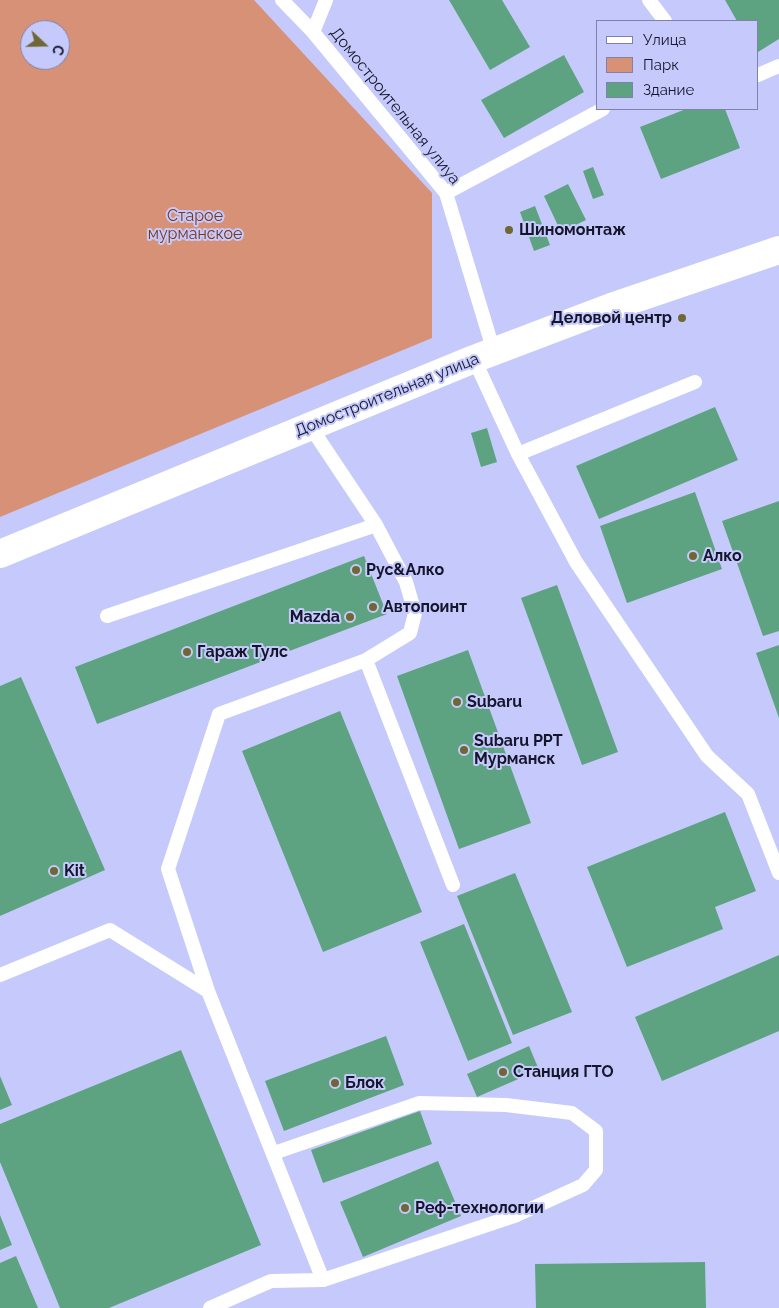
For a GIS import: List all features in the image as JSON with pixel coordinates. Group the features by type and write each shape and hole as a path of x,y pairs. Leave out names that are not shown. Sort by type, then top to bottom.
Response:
{"street":[{"name":"Домостроительная улица","path":"0,554 484,356 611,307 779,250"}],"lane":[{"path":"282,0 313,32"},
{"name":"Домостроительная улиуа","path":"326,0 313,32 446,193 484,356 518,454 576,562 707,756 748,794 779,873"},
{"path":"649,0 664,20"},
{"path":"759,75 779,66"},
{"path":"446,193 601,110"},
{"path":"518,454 695,382"},
{"path":"310,426 376,525 406,582 415,613 410,633 366,660 219,714 168,869 208,991 323,1280"},
{"path":"107,616 376,525"},
{"path":"366,660 453,885"},
{"path":"0,976 110,930 208,991"},
{"path":"210,1308 271,1282 323,1280 517,1215 583,1185 596,1170 596,1131 572,1113 506,1105 419,1103 274,1153"}],"green space":[{"name":"Старое мурманское","path":"0,0 254,0 432,193 432,338 0,517"}],"building":[{"path":"449,0 502,0 530,47 490,70"},
{"path":"725,0 779,0 779,39 759,51 759,20 736,20"},
{"path":"564,55 584,92 504,138 481,100"},
{"path":"683,110 725,110 740,148 661,179 640,127"},
{"path":"593,167 604,195 593,199 583,171"},
{"path":"568,184 586,220 561,232 544,196"},
{"path":"535,206 550,245 534,251 520,212"},
{"path":"715,407 738,460 599,519 576,466"},
{"path":"487,428 497,462 481,467 471,433"},
{"path":"695,492 722,569 627,603 600,526"},
{"path":"779,501 779,631 763,636 722,521"},
{"path":"364,556 387,614 97,724 75,667"},
{"path":"557,585 618,752 582,765 521,598"},
{"path":"779,645 779,718 756,653"},
{"name":"Subaru РРТ Мурманск","path":"468,650 531,823 459,849 397,676"},
{"path":"21,677 105,870 0,916 0,686"},
{"path":"340,711 422,912 323,952 242,751"},
{"path":"725,812 756,891 715,907 723,929 627,967 587,867"},
{"path":"515,873 572,1012 513,1035 457,896"},
{"path":"464,924 512,1043 468,1061 420,942"},
{"path":"779,955 779,1031 662,1081 635,1017"},
{"name":"Блок","path":"386,1036 404,1085 284,1131 265,1081"},
{"name":"Станция ГТО","path":"529,1046 539,1070 477,1097 467,1074"},
{"path":"181,1050 261,1245 109,1308 60,1308 0,1162 0,1124"},
{"path":"0,1076 12,1105 0,1110"},
{"path":"420,1111 432,1144 323,1183 311,1150"},
{"path":"438,1161 461,1216 363,1257 340,1202"},
{"path":"0,1215 12,1245 0,1250"},
{"path":"16,1256 38,1308 0,1308 0,1263"},
{"path":"705,1262 706,1308 536,1308 535,1264"}],"place":[{"name":"Шиномонтаж","path":"509,230"},
{"name":"Деловой центр","path":"682,318"},
{"name":"Алко","path":"693,556"},
{"name":"Рус&Алко","path":"356,570"},
{"name":"Автопоинт","path":"373,607"},
{"name":"Mazda","path":"350,617"},
{"name":"Гараж Тулс","path":"187,652"},
{"name":"Subaru","path":"457,702"},
{"name":"Subaru РРТ Мурманск","path":"464,750"},
{"name":"Kit","path":"54,871"},
{"name":"Станция ГТО","path":"503,1072"},
{"name":"Блок","path":"335,1083"},
{"name":"Реф-технологии","path":"405,1208"}]}
